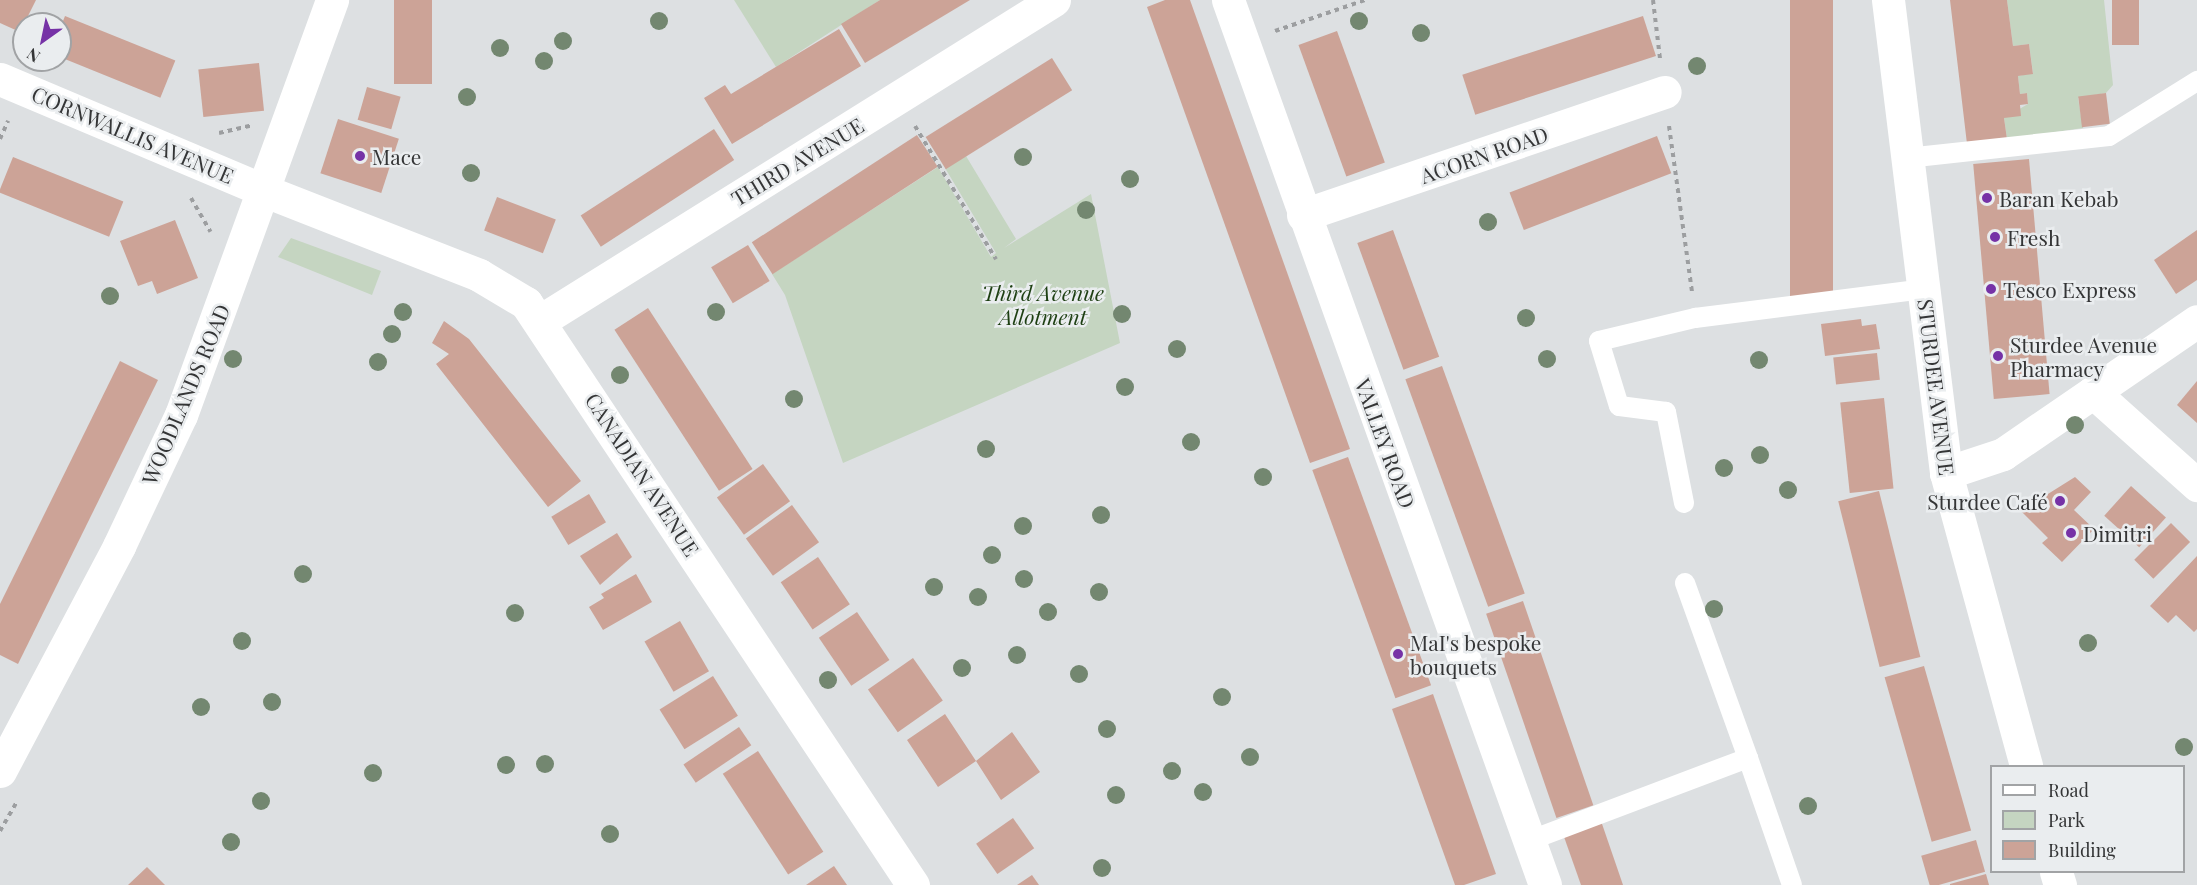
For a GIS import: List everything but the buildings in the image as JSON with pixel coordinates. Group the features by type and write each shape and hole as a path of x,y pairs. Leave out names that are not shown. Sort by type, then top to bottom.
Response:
{"street":[{"name":"WOODLANDS ROAD","path":"0,771 113,556 181,415 265,191 332,0"},
{"name":"THIRD AVENUE","path":"540,321 1054,0"},
{"name":"VALLEY ROAD","path":"1228,0 1303,215 1531,840 1545,885"},
{"name":"STURDEE AVENUE","path":"1888,0 1946,473 2026,765"},
{"name":"CORNWALLIS AVENUE","path":"0,79 265,191"},
{"name":"ACORN ROAD","path":"1303,215 1665,92"},
{"name":"CANADIAN AVENUE","path":"265,191 479,275 519,297 540,321 913,885"},
{"path":"1946,473 2003,454 2197,321"},
{"path":"2092,392 2197,485"}],"lane":[{"path":"1907,158 2109,136 2197,81"},
{"path":"1684,503 1666,412 1618,406 1599,341 1695,318 1925,289"},
{"path":"1685,583 1792,885"},
{"path":"1531,840 1748,758"}],"path":[{"path":"1243,42 1365,0"},
{"path":"1653,0 1695,318"},
{"path":"898,99 996,259"},
{"path":"0,117 18,125"},
{"path":"0,139 8,120"},
{"path":"186,195 207,220 213,243"}],"green space":[{"path":"734,0 880,0 776,67"},
{"path":"2007,0 2104,0 2113,85 2106,93 2078,98 2083,128 2007,139 2004,118 2028,104 2027,93 2020,94 2018,76 2033,73 2029,44 2013,46"},
{"name":"Third Avenue Allotment","path":"966,156 1016,239 1004,248 1091,194 1120,343 843,463 785,295 772,274 938,167 991,257 996,253 945,168"},
{"path":"291,238 381,271 372,295 278,257"}],"place":[{"name":"Mace","path":"360,156"},
{"name":"Baran Kebab","path":"1987,198"},
{"name":"Fresh","path":"1995,237"},
{"name":"Tesco Express","path":"1991,289"},
{"name":"Sturdee Avenue Pharmacy","path":"1998,356"},
{"name":"Sturdee Café","path":"2060,501"},
{"name":"Dimitri","path":"2071,533"},
{"name":"MaI's bespoke bouquets","path":"1398,654"}]}
